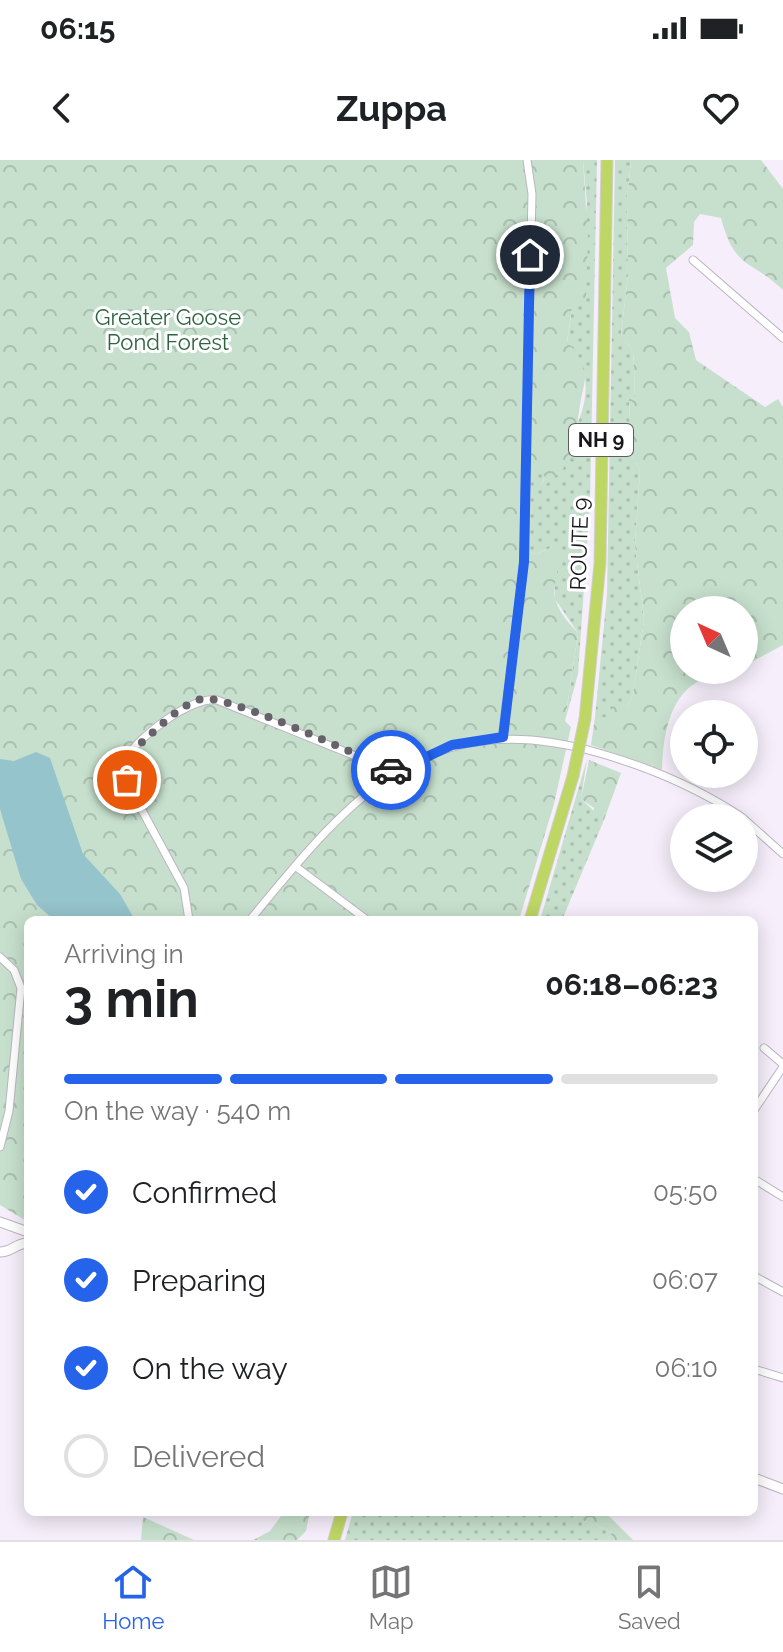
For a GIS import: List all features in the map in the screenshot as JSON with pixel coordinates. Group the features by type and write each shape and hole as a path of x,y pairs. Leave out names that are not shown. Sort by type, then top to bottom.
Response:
{"highway":[{"name":"ROUTE 9","path":"531,916 573,776 585,719 600,563 607,160"},
{"path":"334,1540 341,1516"}],"main road":[{"path":"1,1221 24,1231"},
{"path":"16,1229 17,1243"},
{"path":"0,1252 8,1251 17,1243 24,1243"},
{"path":"758,1480 783,1489"}],"street":[{"path":"503,737 524,562 532,194 527,160"},
{"path":"693,260 783,338"},
{"path":"188,916 184,888 131,790 126,772 127,758 164,723 192,703 203,699 217,700 395,772"},
{"path":"253,916 323,834 395,772 452,745 503,737 551,741 615,758 689,788 718,804"},
{"path":"758,832 783,854"},
{"path":"295,866 355,916"},
{"path":"0,957 14,970 21,988 9,1111 0,1147"},
{"path":"758,1104 783,1065 764,1048"},
{"path":"758,1181 783,1197"},
{"path":"758,1278 783,1292"},
{"path":"758,1370 783,1378"}],"green space":[{"name":"Greater Goose Pond Forest","path":"0,160 583,160 588,237 586,297 572,308 567,342 581,361 585,376 573,446 566,464 560,473 541,487 545,477 538,471 523,473 520,550 537,554 553,547 557,553 554,594 562,614 578,633 565,721 571,727 554,804 520,916 24,916 24,1220 0,1205"},
{"path":"583,160 597,160 590,502 578,674 565,721 578,633 555,599 553,547 537,554 528,552 530,471 538,470 545,477 541,485 573,434 585,396 585,378 579,360 567,343 587,204"},
{"path":"615,160 631,160 627,200 628,275 621,335 633,353 635,401 629,399 631,454 640,470 635,545 644,619 633,695 626,708 606,717 595,717 607,594"},
{"path":"631,160 761,160 783,189 783,290 744,262 732,247 721,218 700,214 694,222 693,245 666,268 675,318 689,332 696,360 765,407 778,399 783,407 783,645 758,658 758,596 670,596 670,684 694,684 679,700 670,700 662,770 591,745 595,717 606,717 615,705 626,708 633,695 644,619 635,545 640,470 631,454 629,398 635,401 633,353 621,336 628,275 627,200"},
{"path":"587,759 581,799 604,820 564,916 541,916"},
{"path":"589,760 621,773 604,820 593,816 594,808 581,799"},
{"path":"281,1516 309,1516 306,1531 297,1540 253,1540 270,1531"},
{"path":"352,1516 572,1516 612,1532 608,1540 345,1540"},
{"path":"572,1516 609,1516 633,1540 608,1540 612,1532"},
{"path":"143,1517 194,1540 141,1540"}],"water":[{"path":"36,752 50,758 83,854 120,894 133,916 49,916 37,905 21,879 0,809 0,759 14,761"}],"way so far":[{"path":"127,780 127,758 134,750 192,703 208,698 261,716 391,770"}],"route":[{"path":"391,770 395,772 452,745 503,737 524,562 530,255"}]}
